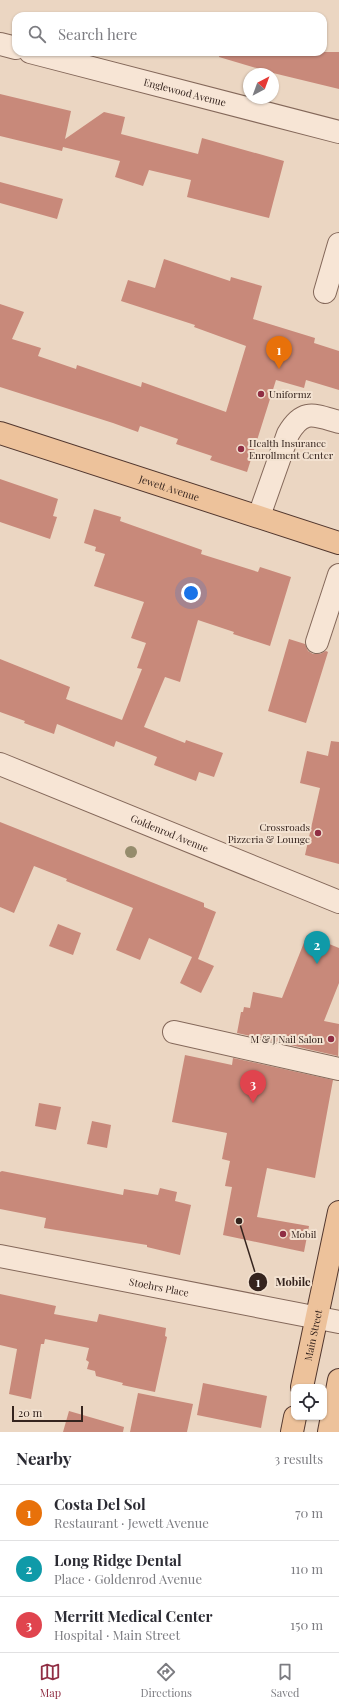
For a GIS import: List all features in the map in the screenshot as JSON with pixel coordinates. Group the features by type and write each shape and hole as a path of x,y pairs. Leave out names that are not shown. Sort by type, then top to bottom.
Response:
{"main road":[{"name":"Jewett Avenue","path":"0,433 339,542"},
{"name":"Main Street","path":"303,1384 339,1212"},
{"path":"329,1432 339,1380"},
{"path":"292,1432 294,1420"}],"street":[{"path":"0,44 12,47"},
{"name":"Englewood Avenue","path":"45,56 339,132"},
{"path":"325,292 339,244"},
{"path":"259,516 288,434 294,423 304,416 318,416 339,422"},
{"path":"317,642 339,575"},
{"name":"Goldenrod Avenue","path":"0,764 339,902"},
{"path":"174,1032 339,1069"},
{"name":"Stoehrs Place","path":"0,1256 339,1322"}],"building":[{"path":"327,52 339,52 339,89 279,74 279,68 256,68 219,56 327,56"},
{"path":"0,94 71,111 65,139 104,112 125,117 121,134 198,154 202,138 284,161 269,218 187,197 191,180 149,170 143,186 115,177 120,161 63,147 62,151 0,136"},
{"path":"0,182 63,199 57,219 0,203"},
{"path":"164,259 230,281 231,277 262,286 253,319 315,338 314,343 339,351 339,390 306,380 304,388 276,380 247,472 210,460 212,456 176,444 178,439 140,426 138,432 0,387 0,304 24,312 12,339 41,348 38,356 76,369 77,365 141,387 142,382 226,412 246,346 194,327 195,325 121,301 128,280 155,288"},
{"path":"0,479 58,499 53,516 57,517 50,539 0,522"},
{"path":"94,509 121,517 120,521 202,550 201,554 258,572 260,567 291,577 270,646 233,634 234,632 198,620 180,682 165,677 144,727 185,743 186,740 223,753 214,777 199,772 196,781 154,765 157,757 116,741 114,747 57,724 54,734 0,712 0,659 70,687 66,699 122,720 142,669 137,668 146,643 131,638 144,602 94,586 105,554 95,551 96,547 84,543"},
{"path":"289,639 305,644 308,651 313,654 320,654 326,651 328,652 306,723 268,711"},
{"path":"331,741 339,742 339,864 305,855 320,788 300,783 307,751 328,756"},
{"path":"0,822 204,903 204,907 216,912 198,959 214,966 201,993 180,983 192,957 149,938 140,960 116,950 133,908 66,881 67,879 34,866 14,913 0,907"},
{"path":"58,924 81,933 73,955 49,946"},
{"path":"307,935 339,948 339,983 324,1021 339,1024 338,1056 237,1033 241,1012 243,1012 244,1007 250,1008 253,992 282,998"},
{"path":"185,1055 232,1065 233,1058 333,1080 315,1178 267,1168 257,1217 309,1226 304,1252 223,1235 232,1187 225,1186 230,1161 222,1159 227,1133 172,1122"},
{"path":"39,1103 61,1107 56,1130 35,1126"},
{"path":"92,1121 111,1125 107,1148 87,1144"},
{"path":"2,1171 123,1195 124,1189 158,1195 160,1188 177,1192 175,1201 191,1205 180,1255 147,1247 147,1245 44,1228 46,1218 0,1209 0,1172"},
{"path":"0,1294 56,1306 54,1314 97,1322 99,1314 166,1328 165,1336 167,1337 155,1392 122,1385 123,1383 96,1376 95,1371 87,1369 89,1362 86,1360 89,1348 45,1339 44,1344 41,1344 31,1399 9,1394 17,1349 0,1345"},
{"path":"203,1383 267,1396 261,1428 197,1415"},
{"path":"138,1393 193,1404 187,1432 130,1432"},
{"path":"69,1411 124,1427 123,1432 63,1432"}],"place":[{"name":"Costa Del Sol","path":"279,369"},
{"name":"Uniformz","path":"261,394"},
{"name":"Health Insurance Enrollment Center","path":"241,449"},
{"name":"Crossroads Pizzeria & Lounge","path":"318,833"},
{"name":"Long Ridge Dental","path":"317,964"},
{"name":"M & J Nail Salon","path":"331,1039"},
{"name":"Merritt Medical Center","path":"253,1103"},
{"name":"Mobile","path":"239,1221"},
{"name":"Mobil","path":"283,1234"}]}
